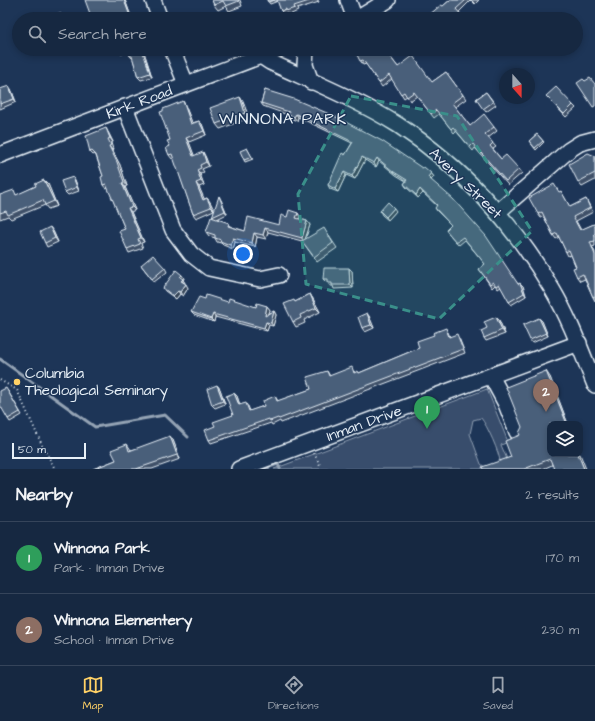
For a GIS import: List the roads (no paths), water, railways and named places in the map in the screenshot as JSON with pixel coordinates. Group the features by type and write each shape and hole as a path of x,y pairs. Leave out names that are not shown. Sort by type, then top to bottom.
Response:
{"street":[{"path":"153,0 157,12"},
{"path":"348,0 353,12"},
{"path":"368,12 388,0"},
{"path":"175,56 186,84"},
{"name":"Kirk Road","path":"0,155 261,56"},
{"name":"Avery Street","path":"261,56 396,125 436,152 498,212 527,250 553,289 579,343 595,385"},
{"path":"306,56 305,65 311,82"},
{"path":"125,107 173,230 191,254 209,268 260,279 279,275"},
{"path":"498,212 569,150 580,143 595,139"},
{"name":"Inman Drive","path":"239,469 579,343"},
{"path":"490,376 506,404 517,432"}],"waterway":[{"path":"0,359 95,427 165,415 188,437"},
{"path":"264,469 278,464 280,469"}],"place":[{"name":"Columbia Theological Seminary","path":"17,382"},
{"name":"Winnona Elementery","path":"546,412"},
{"name":"Winnona Park","path":"427,429"}],"district":[{"name":"WINNONA PARK","path":"283,118"}]}
